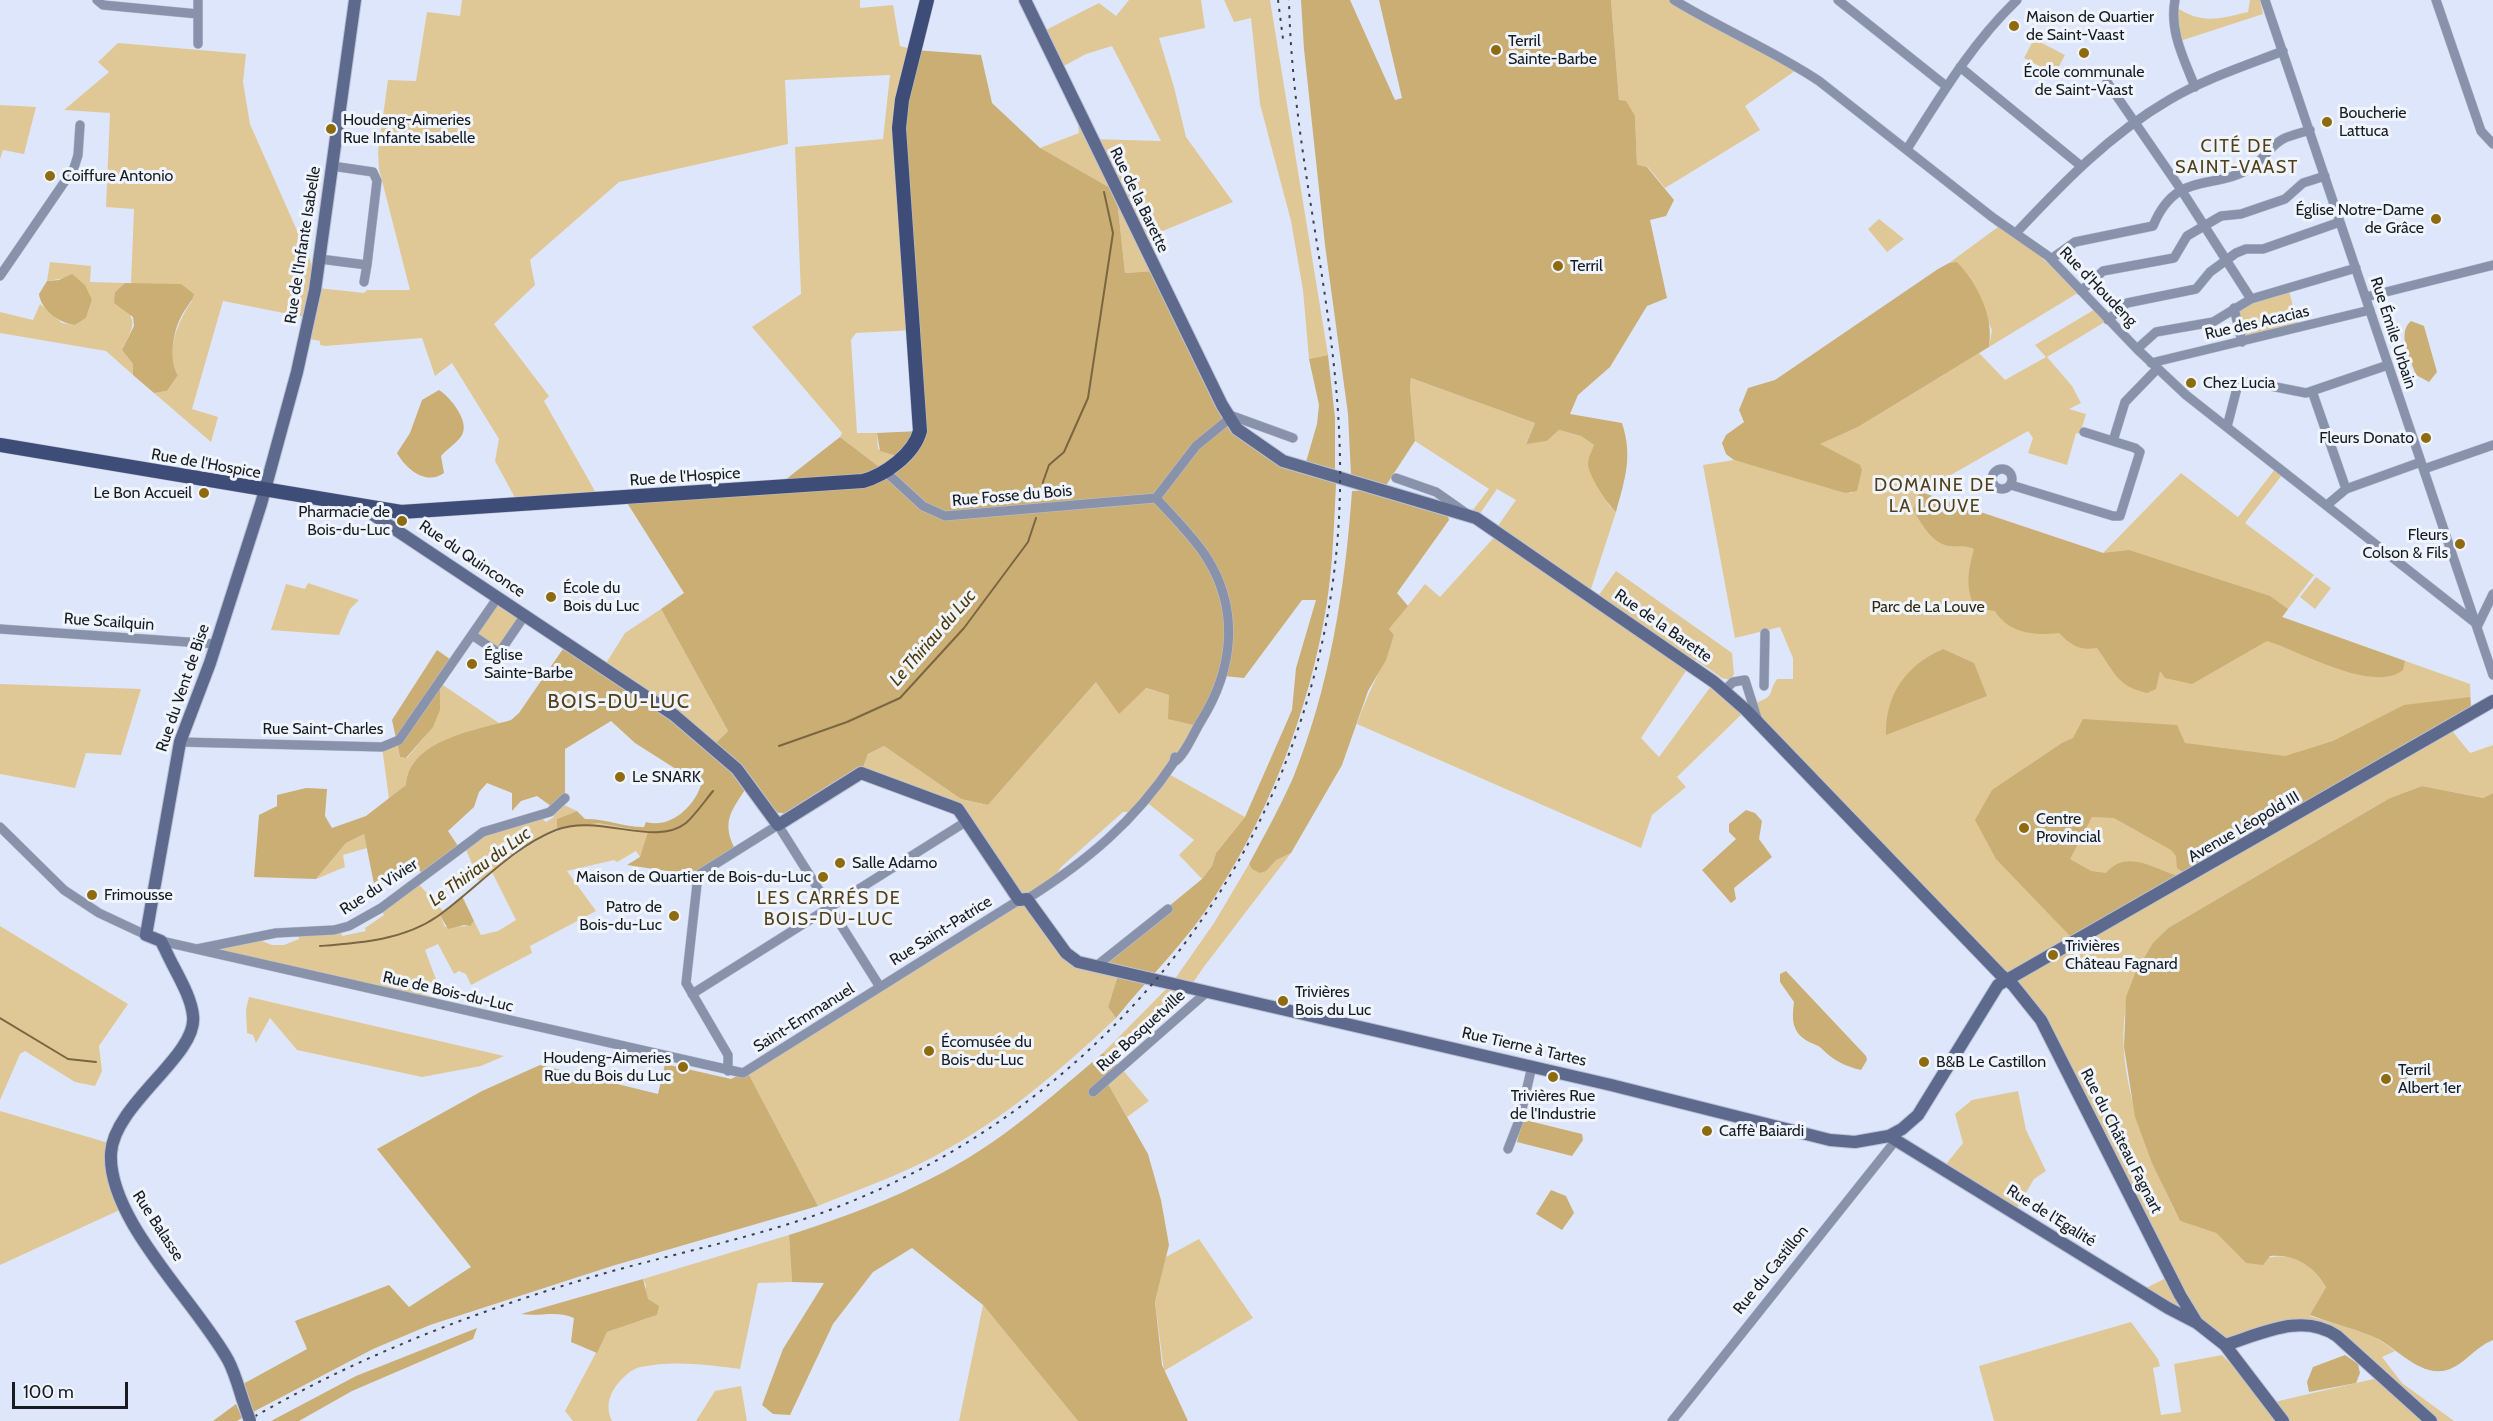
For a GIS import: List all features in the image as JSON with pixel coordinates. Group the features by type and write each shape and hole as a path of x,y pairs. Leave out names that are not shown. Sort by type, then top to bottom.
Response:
{"main road":[{"name":"Rue de l'Hospice","path":"0,445 363,508 401,512 863,481 886,472 916,442 920,431 899,128 902,100 927,0"}],"street":[{"path":"97,0 103,5 198,14"},
{"path":"198,0 198,45"},
{"name":"Rue de l'Infante Isabelle","path":"264,491 297,372 320,259 355,0"},
{"name":"Rue de la Barette","path":"1025,0 1228,416 1237,429 1265,451 1296,467 1469,515 1725,690 2008,979"},
{"name":"Rue d'Houdeng","path":"1674,0 1712,24 1799,68 2052,259 2154,366 2227,427 2478,625"},
{"path":"1838,0 1946,86"},
{"path":"1907,149 1946,86 2017,0"},
{"path":"2175,0 2173,19 2175,37 2195,87"},
{"name":"Rue Émile Urbain","path":"2265,0 2493,675"},
{"path":"2436,0 2481,130 2493,144"},
{"path":"2016,233 2081,166 2134,122 2195,87 2283,51"},
{"path":"1960,68 2081,166"},
{"path":"2107,82 2182,191 2251,298"},
{"path":"0,276 74,168 78,155 80,124"},
{"path":"2052,259 2075,242 2153,226 2167,201 2182,191 2199,182 2237,175 2253,167 2282,140 2310,130"},
{"path":"332,166 373,172 377,176 364,282"},
{"path":"2081,291 2103,271 2174,258 2187,236 2221,216 2241,214 2285,199 2303,183 2325,176"},
{"path":"2108,320 2127,303 2196,289 2210,272 2246,249 2263,249 2340,222"},
{"path":"320,259 367,265"},
{"path":"2366,297 2493,266"},
{"path":"2137,349 2156,332 2213,321 2251,298 2356,268"},
{"path":"2234,308 2241,342"},
{"name":"Rue des Acacias","path":"2154,366 2370,310"},
{"path":"2227,427 2237,388 2241,383 2251,382 2306,393 2388,365"},
{"path":"2113,441 2125,402 2154,366"},
{"path":"2313,391 2346,489"},
{"path":"1156,498 1196,446 1228,416 1293,438"},
{"path":"2011,485 2113,516 2120,516 2141,454 2135,448 2084,432"},
{"path":"2327,505 2346,489 2493,445"},
{"name":"Rue Fosse du Bois","path":"886,472 923,506 945,516 1156,498"},
{"path":"1396,478 1436,492 1469,515"},
{"name":"Rue du Vent de Bise","path":"146,935 180,742 216,645 264,491"},
{"name":"Rue Saint-Patrice","path":"880,987 1070,872 1115,834 1154,791 1174,762 1181,746 1187,741 1214,699 1224,676 1229,647 1228,610 1221,585 1206,556 1156,498"},
{"name":"Rue du Quinconce","path":"363,508 525,615 697,734 750,784 778,825"},
{"path":"2478,625 2493,594"},
{"name":"Rue Saint-Charles","path":"180,742 390,745 399,740 498,597"},
{"path":"472,635 499,653 525,615"},
{"name":"Rue Scailquin","path":"0,629 216,645"},
{"path":"1764,686 1765,633"},
{"path":"1725,690 1733,682 1745,680 1759,723"},
{"name":"Avenue Léopold III","path":"2008,979 2493,701"},
{"path":"692,994 967,821 957,809 861,773 698,875 686,983 692,994 728,1055 728,1071"},
{"name":"Rue du Vivier","path":"189,949 276,933 334,930 349,926 381,908 483,832 550,812 565,798"},
{"name":"Rue Tierne à Tartes","path":"967,821 1023,899 1066,952 1073,959 1095,967 1152,978 1532,1066 1830,1140 1855,1142 1892,1138"},
{"path":"778,825 880,987"},
{"path":"0,827 64,890 99,913 161,941"},
{"path":"1095,967 1167,909"},
{"name":"Rue de Bois-du-Luc","path":"161,941 743,1074"},
{"name":"Rue Balasse","path":"161,941 189,1002 193,1024 184,1043 118,1128 112,1144 111,1167 118,1194 128,1215 219,1346 232,1369 250,1421"},
{"name":"Rue du Castillon","path":"1672,1421 1892,1138 1927,1105 1994,991 2008,979"},
{"name":"Rue du Château Fagnart","path":"2008,979 2041,1020 2180,1295 2197,1323"},
{"name":"Saint-Emmanuel","path":"743,1074 880,987"},
{"name":"Rue Bosquetville","path":"1093,1092 1208,991"},
{"path":"1508,1149 1520,1119 1532,1066"},
{"name":"Rue de l'Egalité","path":"1892,1138 2168,1308 2197,1323"},
{"path":"2197,1323 2225,1345 2283,1419"},
{"path":"2225,1345 2292,1325 2320,1327 2337,1336 2431,1421"}],"green space":[{"path":"462,0 860,0 860,8 893,5 900,46 915,50 915,330 856,333 851,340 857,433 877,433 878,449 902,457 886,472 840,437 842,433 752,327 801,294 795,147 883,139 890,75 785,80 788,144 619,182 530,260 535,285 494,324 549,396 544,401 600,500 519,505 495,461 499,439 452,363 435,376 422,338 325,346 320,345 320,341 305,338 309,318 223,301 192,409 218,417 211,442 154,393 167,391 178,375 172,357 174,337 192,301 131,283 134,209 106,207 110,113 64,110 109,72 98,62 118,43 246,54 243,82 250,124 310,260 312,268 309,287 364,293 367,290 410,290 379,169 378,152 388,80 416,81 427,12 460,16"},
{"path":"1129,0 1201,0 1205,28 1159,38 1186,137 1233,202 1153,235 1155,271 1125,273 1118,208 1040,148 1079,133 1076,108 1091,139 1161,141 1112,46 1086,54 1058,69 1040,33 1099,3 1116,16"},
{"path":"1224,0 1270,0 1328,355 1309,359 1303,290 1291,221 1260,104 1251,18 1234,22"},
{"path":"1611,0 1674,0 1799,68 1745,106 1760,130 1665,188 1648,167 1637,166 1635,116 1619,100"},
{"path":"2250,0 2260,0 2263,14 2177,42 2174,6 2193,16 2210,19 2248,12"},
{"path":"2034,39 2065,55 2055,74 2024,58"},
{"path":"0,105 36,107 24,154 3,150 0,159"},
{"path":"1879,219 1904,239 1887,252 1868,229"},
{"path":"2002,224 2081,291 1989,347 1992,330 1961,267 1949,263"},
{"path":"50,262 91,266 90,282 125,283 115,292 132,320 131,331 122,350 133,364 133,375 106,351 0,333 0,312 33,320 40,304 62,323 75,325 86,318 92,300 66,278 47,281"},
{"path":"2288,287 2299,329 2242,342 2234,308"},
{"name":"Parc de La Louve","path":"2097,308 2108,320 2047,357 2072,386 2081,403 2069,409 2086,414 2080,434 2076,433 2067,465 2028,453 2033,438 2028,431 1921,492 2103,553 2181,473 2238,517 2275,469 2282,475 2245,523 2314,575 2282,617 2470,684 2471,707 2449,727 2470,753 2493,745 2493,793 2483,798 2422,786 2390,798 2168,928 2143,960 2128,995 2124,1033 2126,1072 2135,1111 2148,1149 2180,1221 2216,1233 2246,1263 2271,1257 2301,1261 2318,1275 2326,1287 2310,1316 2374,1336 2395,1351 2382,1357 2402,1383 2454,1421 1994,1421 1979,1366 2131,1322 2158,1359 2160,1366 2153,1368 2161,1415 2181,1412 2174,1364 2222,1355 2270,1403 2382,1377 2337,1336 2311,1325 2225,1345 2179,1303 2175,1306 2140,1291 2170,1276 2041,1020 1759,723 1753,704 1768,697 1777,679 1793,679 1793,658 1780,627 1735,638 1703,465 1734,460 1852,493 1819,444 1858,427 1979,353 2005,380 2046,357 2035,345"},
{"path":"1411,378 1535,423 1526,443 1547,441 1559,430 1581,436 1594,445 1588,464 1610,507 1616,512 1589,595 1596,599 1616,571 1732,653 1734,674 1730,680 1722,678 1696,660 1690,665 1641,738 1659,757 1714,682 1746,710 1677,777 1686,787 1652,815 1641,848 1357,724 1394,635 1389,629 1425,584 1440,597 1498,533 1495,530 1516,500 1497,489 1479,515 1469,515 1489,489 1415,441"},
{"path":"2316,577 2331,588 2315,609 2300,597"},
{"path":"308,583 359,600 350,609 339,635 271,630 286,584 305,589"},
{"path":"498,597 525,615 499,653 472,635"},
{"path":"661,609 728,731 713,747 603,668 625,633"},
{"path":"1096,682 1145,688 1169,695 1198,726 1167,773 1245,817 1216,853 1212,866 1202,879 1179,855 1194,840 1145,801 1136,812 1123,812 1061,867 1049,885 1027,898 1066,953 1119,972 1108,1007 1116,1018 1030,1093 984,1127 907,1170 818,1206 747,1071 1018,900 958,809 861,773 868,754 884,746 961,799 988,805"},
{"path":"440,683 499,723 456,736 428,750 417,759 409,771 406,785 389,799 382,747 396,741 400,757 407,758 433,724 440,696"},
{"path":"0,684 141,689 121,755 86,753 75,788 0,774"},
{"path":"562,804 577,811 557,819 557,828 520,848 479,881 465,847 479,837 541,817 546,822 554,817 552,813"},
{"path":"598,823 649,832 640,857 636,851 617,862 614,860 567,871 596,911 530,946 532,953 471,985 466,974 459,971 454,974 438,944 425,950 437,982 424,983 426,995 437,998 435,1005 221,956 217,948 254,938 272,945 284,945 299,939 298,932 340,929 342,936 366,931 365,928 384,915 381,908 416,881 443,911 440,915 445,927 469,926 474,921 481,935 498,931 516,920 492,872 541,838 582,824"},
{"path":"364,834 367,848 343,855 345,867 316,879 346,843"},
{"path":"1291,853 1182,999 1114,1061 1103,1053 1172,983 1214,923 1249,864 1252,869"},
{"path":"0,926 128,1004 99,1046 102,1071 95,1086 75,1082 25,1051 20,1054 0,1100"},
{"path":"249,997 504,1056 481,1066 422,1077 297,1050 270,1018 256,1043 253,1035 247,1033 246,1009"},
{"path":"1122,1069 1149,1101 1127,1117 1107,1082"},
{"path":"2018,1091 2026,1130 2046,1171 2034,1179 2014,1213 1943,1168 1963,1143 1955,1114 1972,1100"},
{"path":"0,1111 112,1144 124,1208 0,1265"},
{"path":"789,1235 792,1282 758,1283 740,1369 678,1364 638,1368 624,1377 611,1394 609,1408 612,1421 573,1421 565,1411 607,1332 657,1315 645,1294 646,1285 643,1279"},
{"path":"1199,1239 1253,1318 1164,1371 1155,1302 1166,1257"},
{"path":"983,1305 1078,1421 959,1421"},
{"path":"741,1386 747,1421 696,1421 715,1391"}],"shaded area":[{"path":"1301,0 1350,0 1395,100 1402,98 1379,0 1611,0 1619,100 1626,101 1635,116 1637,165 1647,167 1674,200 1666,216 1650,220 1667,298 1647,306 1610,367 1578,395 1570,414 1622,423 1627,457 1625,478 1616,512 1599,490 1589,469 1589,459 1594,445 1581,436 1559,430 1547,441 1526,444 1535,423 1411,378 1415,441 1383,490 1446,508 1449,520 1397,593 1408,606 1389,629 1394,635 1386,660 1368,691 1342,765 1291,853 1276,860 1266,871 1260,873 1252,869 1249,864 1293,778 1317,708 1326,673 1340,601 1352,491 1381,490 1351,475 1348,414 1325,245"},
{"path":"915,50 981,55 992,103 1040,148 1110,188 1118,208 1125,273 1155,271 1229,419 1304,469 1317,424 1319,405 1309,359 1328,355 1335,418 1335,470 1306,470 1336,484 1334,528 1327,602 1309,684 1297,725 1266,804 1226,878 1204,913 1183,940 1116,1018 1108,1007 1119,972 1095,967 1202,879 1212,866 1216,853 1245,817 1292,710 1296,668 1316,600 1302,600 1244,678 1224,676 1198,726 1168,719 1169,695 1146,688 1119,714 1096,682 988,805 961,799 884,746 868,754 861,773 795,815 774,812 749,784 730,816 729,832 736,851 698,875 695,872 687,874 627,865 640,857 648,832 598,823 557,829 557,819 577,811 585,819 644,827 646,822 664,822 680,814 693,801 701,785 635,743 611,721 565,749 565,798 555,809 537,796 521,801 512,811 512,793 487,783 479,792 474,807 448,831 458,846 422,874 413,860 375,889 364,834 346,843 316,879 254,877 259,815 277,806 277,795 306,788 327,789 325,816 332,828 366,816 406,785 410,770 418,757 431,747 463,733 511,720 519,713 567,643 713,746 728,731 661,609 684,593 624,498 776,487 840,437 886,472 901,457 880,451 877,433 920,431 899,128"},
{"path":"1957,262 1972,280 1983,301 1989,324 1989,347 1858,427 1820,444 1860,465 1862,470 1857,491 1845,493 1734,460 1726,454 1722,443 1726,435 1744,422 1739,410 1748,388 1775,380 1938,269 1949,263"},
{"path":"72,274 85,285 92,300 86,318 75,325 63,322 52,315 43,305 39,294 47,281 59,280"},
{"path":"125,283 181,284 194,294 176,329 172,354 178,375 167,391 154,393 133,375 133,364 122,350 134,326 133,317 114,303 115,292"},
{"path":"2411,321 2424,326 2437,372 2429,382 2416,375 2406,347 2405,332"},
{"path":"439,390 458,410 464,429 460,438 441,456 444,473 430,478 411,470 397,453 410,433 422,400"},
{"path":"1920,492 2103,553 2129,550 2270,596 2288,609 2282,617 2405,661 2403,670 2390,676 2374,677 2355,674 2267,641 2192,684 2165,678 2160,671 2156,689 2147,693 2137,690 2117,677 2097,648 2085,649 2076,646 2059,633 2040,634 2023,631 2007,624 1995,611 1975,608 1970,593 1969,579 1974,549 1950,546 1938,542 1933,537 1913,510"},
{"path":"1943,649 1974,663 1987,696 1886,735 1889,707 1900,683 1918,664"},
{"path":"437,650 454,662 440,683 440,710 433,727 406,758 400,757 392,720"},
{"path":"2470,697 2471,707 2184,873 2177,868 2176,856 2171,850 2114,818 2092,817 2070,859 2091,871 2106,873 2122,862 2131,861 2140,862 2177,876 2071,937 1996,859 1975,820 1992,790 2073,738 2083,719 2177,725 2185,743 2285,756 2333,741 2404,705"},
{"path":"2422,786 2483,798 2493,793 2493,1340 2453,1368 2437,1371 2417,1365 2372,1336 2310,1315 2326,1287 2303,1263 2288,1257 2270,1256 2263,1265 2246,1263 2216,1233 2180,1221 2152,1163 2135,1117 2124,1047 2126,997 2136,971 2153,943 2168,928 2390,798"},
{"path":"1746,810 1755,813 1762,821 1759,839 1772,857 1734,888 1736,899 1731,903 1702,870 1736,839 1729,832 1729,824"},
{"path":"462,896 474,921 470,926 464,925 448,929 440,915"},
{"path":"1786,971 1866,1056 1867,1060 1861,1070 1839,1062 1799,1034 1793,1019 1794,1002 1780,982 1780,974"},
{"path":"1103,1053 1122,1069 1107,1082 1148,1154 1161,1200 1169,1245 1155,1302 1162,1365 1188,1421 1078,1421 983,1305 912,1248 873,1272 833,1324 790,1415 773,1414 762,1405 783,1349 824,1283 792,1282 789,1235 873,1205 954,1166 1017,1124"},
{"path":"665,1064 731,1079 747,1071 818,1206 612,1266 430,1325 373,1349 253,1412 243,1384 307,1349 295,1321 389,1285 409,1307 471,1267 377,1149 482,1091 540,1065 658,1094"},
{"path":"1525,1120 1582,1134 1583,1140 1572,1156 1517,1142 1522,1122"},
{"path":"1551,1190 1566,1196 1574,1213 1562,1230 1536,1214"},
{"path":"643,1279 648,1299 659,1306 657,1315 607,1332 597,1353 571,1342 574,1318 561,1314 521,1314"},
{"path":"477,1328 473,1339 352,1391 299,1421 271,1421 356,1376"},
{"path":"2345,1355 2358,1364 2360,1373 2356,1383 2309,1392 2307,1382 2313,1367"},
{"path":"236,1404 242,1418 237,1421 213,1421"}],"waterway":[{"name":"Le Thiriau du Luc","path":"1042,497 1043,482 1049,465 1064,452 1088,398 1113,233 1104,192"},
{"name":"Le Thiriau du Luc","path":"779,746 847,722 900,698 964,628 1028,542 1036,518"},
{"name":"Le Thiriau du Luc","path":"320,946 381,939 425,924 524,847 556,830 590,825 642,832 673,830 686,823 713,791"},
{"name":"Le Thiriau du Luc","path":"0,1018 68,1059 96,1062"}],"railway":[{"path":"1278,0 1283,39"},
{"path":"247,1421 333,1375 423,1335 562,1286 746,1236 827,1211 939,1159 1040,1092 1128,1011 1203,918 1263,815 1306,703 1333,585 1340,461 1337,403 1332,345 1298,116 1289,0"}],"place":[{"name":"Maison de Quartier de Saint-Vaast","path":"2014,26"},
{"name":"Terril Sainte-Barbe","path":"1496,50"},
{"name":"École communale de Saint-Vaast","path":"2084,53"},
{"name":"Boucherie Lattuca","path":"2327,122"},
{"name":"Houdeng-Aimeries Rue Infante Isabelle","path":"331,129"},
{"name":"Coiffure Antonio","path":"50,176"},
{"name":"Église Notre-Dame de Grâce","path":"2436,219"},
{"name":"Terril","path":"1558,266"},
{"name":"Chez Lucia","path":"2191,383"},
{"name":"Fleurs Donato","path":"2426,438"},
{"name":"Le Bon Accueil","path":"204,493"},
{"name":"Pharmacie de Bois-du-Luc","path":"402,521"},
{"name":"Fleurs Colson & Fils","path":"2460,544"},
{"name":"École du Bois du Luc","path":"551,597"},
{"name":"Église Sainte-Barbe","path":"472,664"},
{"name":"Le SNARK","path":"620,777"},
{"name":"Centre Provincial","path":"2024,828"},
{"name":"Salle Adamo","path":"840,863"},
{"name":"Maison de Quartier de Bois-du-Luc","path":"823,877"},
{"name":"Frimousse","path":"92,895"},
{"name":"Patro de Bois-du-Luc","path":"674,916"},
{"name":"Trivières Château Fagnard","path":"2053,955"},
{"name":"Trivières Bois du Luc","path":"1283,1001"},
{"name":"Écomusée du Bois-du-Luc","path":"929,1051"},
{"name":"B&B Le Castillon","path":"1924,1062"},
{"name":"Houdeng-Aimeries Rue du Bois du Luc","path":"683,1067"},
{"name":"Trivières Rue de l'Industrie","path":"1553,1077"},
{"name":"Terril Albert 1er","path":"2386,1079"},
{"name":"Caffè Baiardi","path":"1707,1131"}],"district":[{"name":"CITÉ DE SAINT-VAAST","path":"2237,157"},
{"name":"DOMAINE DE LA LOUVE","path":"1935,496"},
{"name":"BOIS-DU-LUC","path":"619,702"},
{"name":"LES CARRÉS DE BOIS-DU-LUC","path":"829,909"}]}
